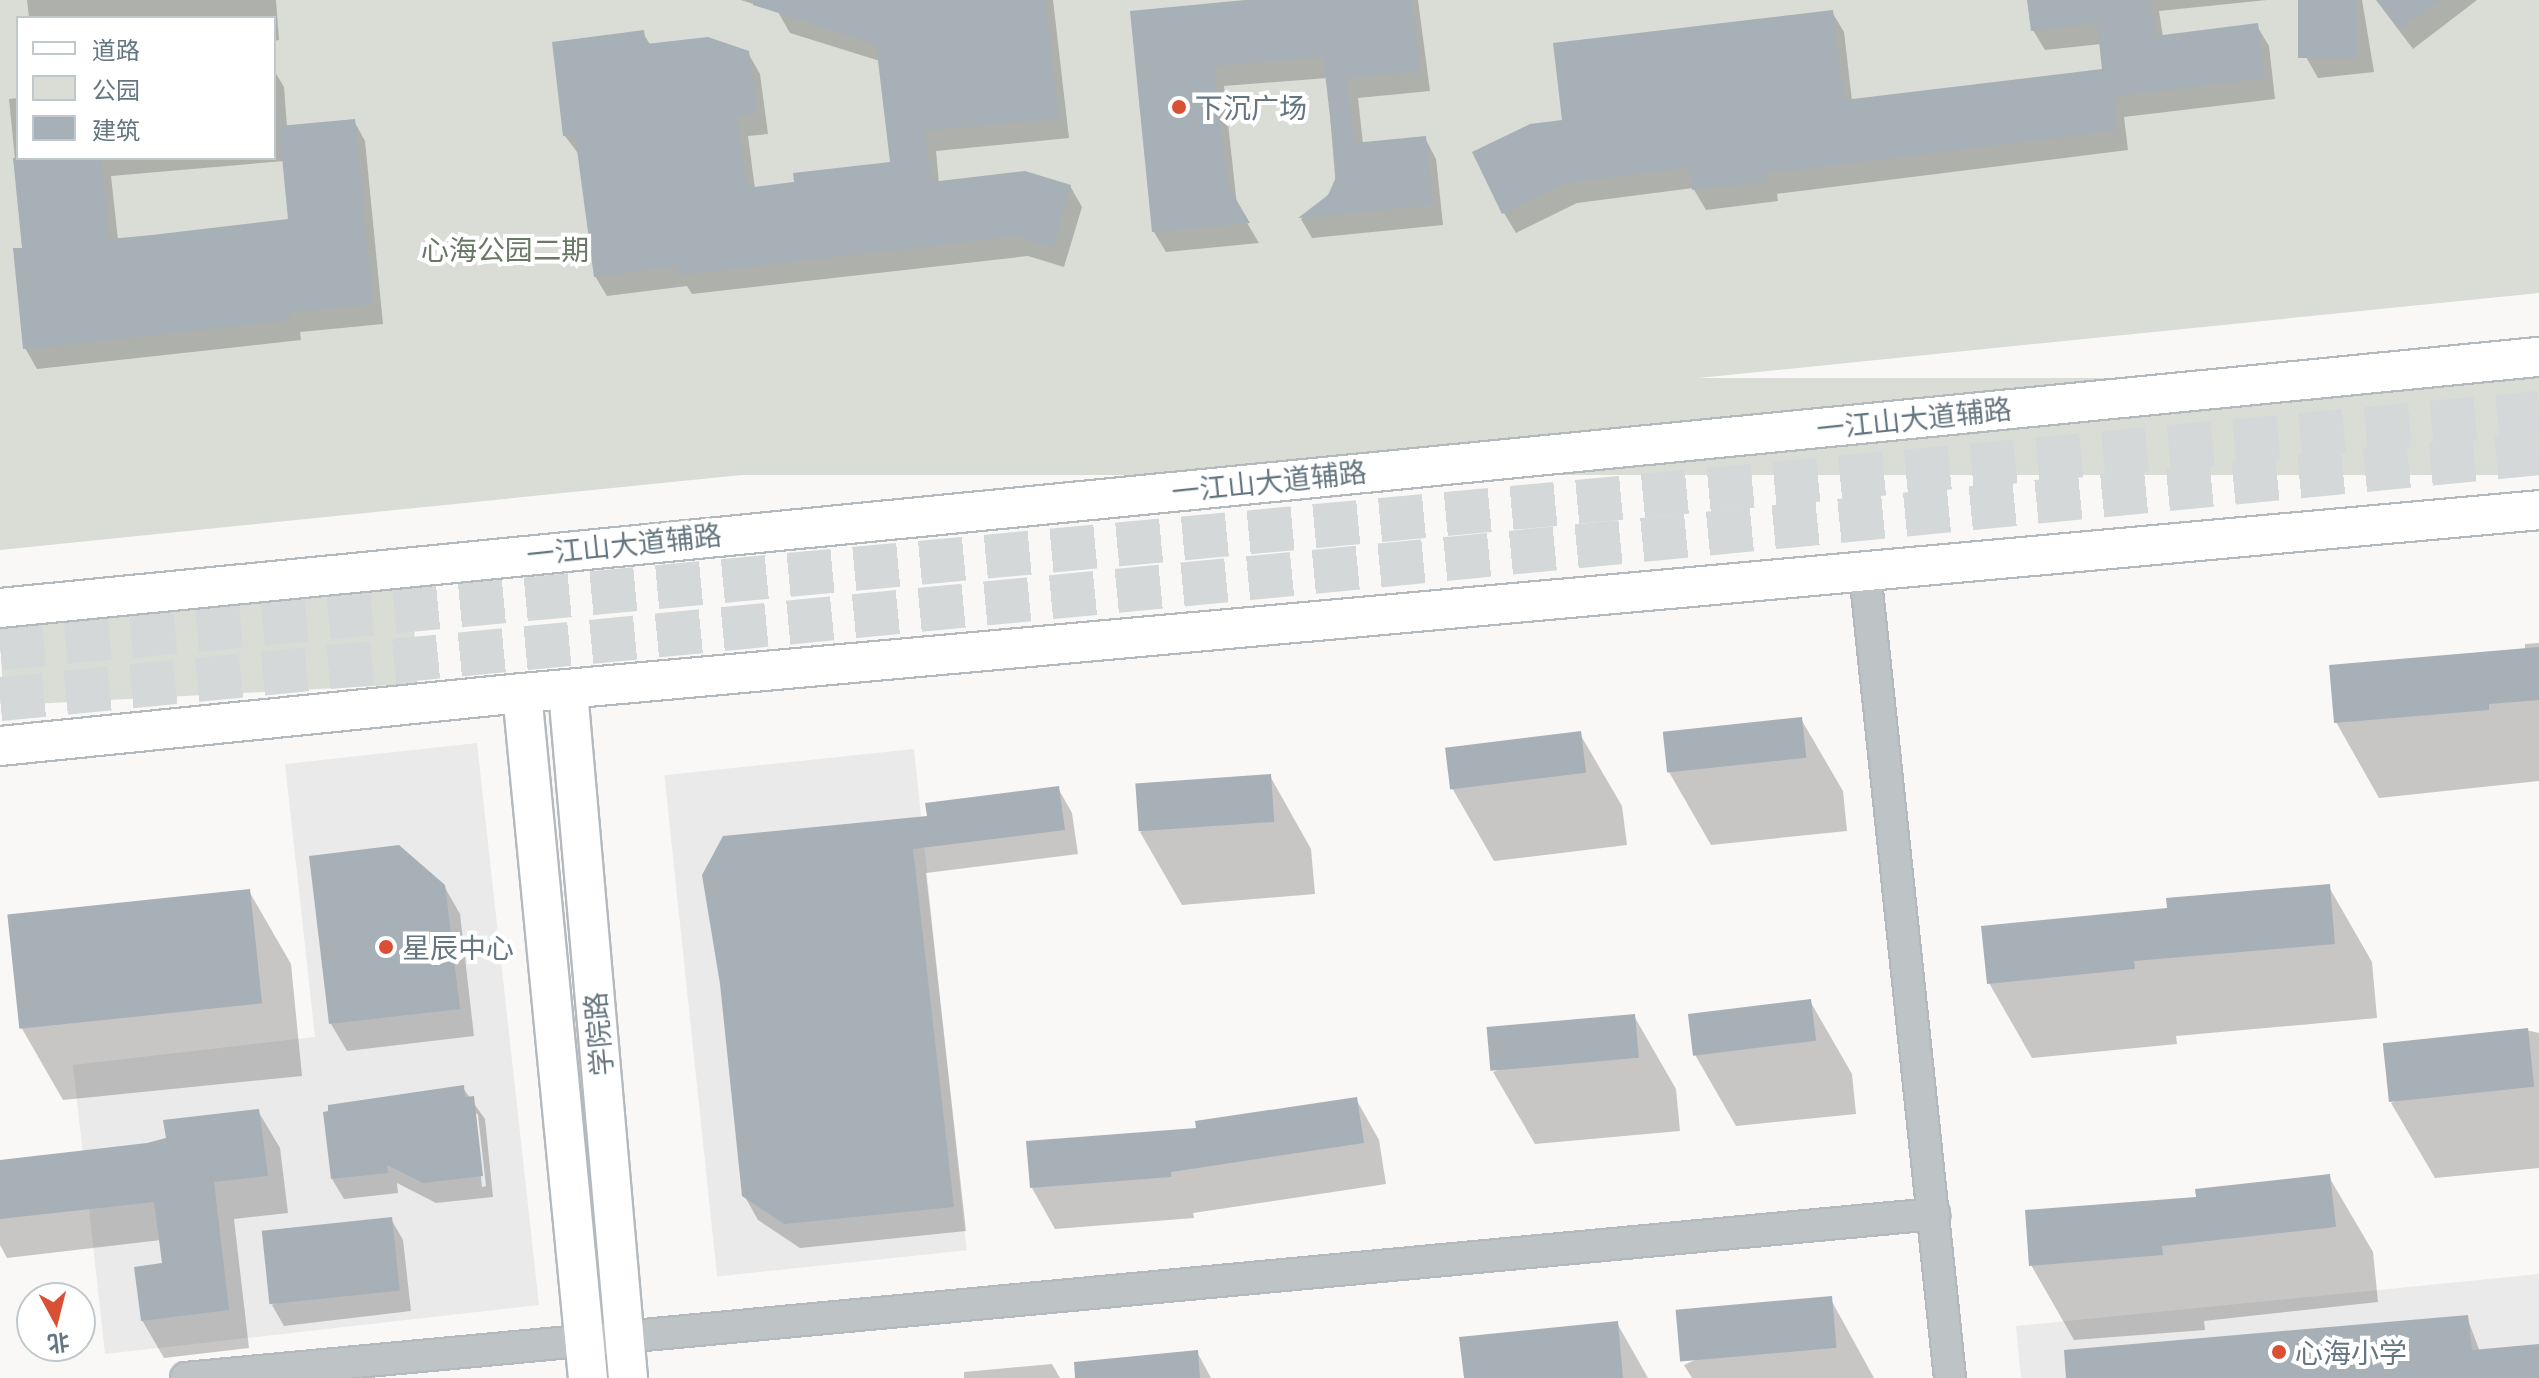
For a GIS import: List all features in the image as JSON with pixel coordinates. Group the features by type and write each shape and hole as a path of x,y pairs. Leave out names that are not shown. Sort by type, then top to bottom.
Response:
{"main road":[{"name":"一江山大道辅路","path":"0,608 2539,357"},
{"path":"0,746 522,693 2539,510"},
{"name":"学院路","path":"568,691 628,1378"},
{"name":"学院路","path":"522,693 588,1378"}],"street":[{"path":"1865,572 1950,1378"},
{"path":"186,1378 1934,1214"}],"shaded area":[{"path":"477,743 539,1305 105,1354 73,1065 315,1037 285,764"},
{"path":"914,749 967,1250 717,1276 664,775"},
{"name":"心海小学","path":"2539,1274 2539,1378 2021,1378 2016,1326"}],"green space":[{"name":"心海公园二期","path":"0,0 2539,0 2539,293 0,550"},
{"path":"636,378 2539,378 2539,475 636,475"},
{"path":"412,586 417,684 4,706 0,608"}],"building":[{"path":"753,0 1045,0 1059,118 925,131 931,182 1025,171 1071,185 1053,247 1015,236 678,275 677,266 594,277 575,135 563,136 552,42 644,30 646,44 708,37 749,51 757,113 737,116 747,188 794,182 793,173 890,162 876,44 753,5"},
{"name":"下沉广场","path":"1245,0 1412,0 1419,71 1347,78 1354,143 1426,136 1433,205 1298,218 1328,195 1337,175 1323,57 1214,66 1227,184 1250,223 1152,232 1130,11"},
{"path":"2027,0 2150,0 2155,36 2258,23 2265,78 2113,97 2117,130 1767,173 1768,181 1692,190 1689,167 1565,183 1502,214 1472,152 1530,124 1562,120 1553,43 1833,10 1844,100 2102,69 2097,23 2031,31"},
{"path":"2298,0 2358,0 2358,58 2298,58"},
{"path":"2377,0 2439,0 2400,29"},
{"path":"355,119 373,304 290,312 290,320 23,349 13,248 22,248 13,158 101,160 109,239 288,219 279,126"},
{"path":"2539,647 2539,700 2489,704 2489,710 2334,723 2329,665"},
{"path":"1802,717 1806,758 1667,772 1663,732"},
{"path":"1581,731 1586,773 1450,789 1445,748"},
{"path":"1271,774 1274,822 1139,831 1135,783"},
{"path":"1059,786 1065,830 913,849 954,1207 784,1224 742,1196 720,984 702,875 723,836 927,816 925,803"},
{"name":"星辰中心","path":"399,845 445,885 460,1009 329,1024 309,856"},
{"path":"2330,884 2335,944 2134,961 2135,969 1987,984 1981,926 2167,908 2166,898"},
{"path":"250,889 262,1003 19,1029 7,915"},
{"path":"1811,999 1816,1041 1693,1056 1688,1014"},
{"path":"1635,1014 1639,1058 1490,1071 1487,1027"},
{"path":"2528,1028 2534,1087 2389,1102 2383,1043"},
{"path":"464,1085 465,1097 474,1096 483,1176 423,1183 387,1165 388,1173 331,1179 323,1112 328,1111 328,1105"},
{"path":"1357,1097 1364,1143 1171,1172 1171,1177 1030,1188 1026,1141 1196,1128 1195,1121"},
{"path":"259,1109 268,1176 214,1182 229,1310 141,1321 134,1267 162,1263 154,1202 0,1219 0,1160 147,1143 166,1138 163,1120"},
{"path":"2330,1174 2336,1227 2162,1246 2163,1255 2029,1266 2025,1210 2196,1197 2195,1189"},
{"path":"392,1217 400,1291 269,1304 262,1231"},
{"path":"1832,1296 1837,1348 1680,1361 1676,1310"},
{"path":"2468,1315 2472,1350 2539,1344 2539,1378 2066,1378 2064,1350"},
{"path":"1618,1321 1623,1378 1464,1378 1459,1337"},
{"path":"1198,1350 1200,1378 1075,1378 1074,1362"}],"tunnel":[{"path":"0,648 2539,413"},
{"path":"0,699 2539,453"}],"place":[{"name":"下沉广场","path":"1179,107"},
{"name":"星辰中心","path":"386,947"},
{"name":"心海小学","path":"2279,1352"}]}
